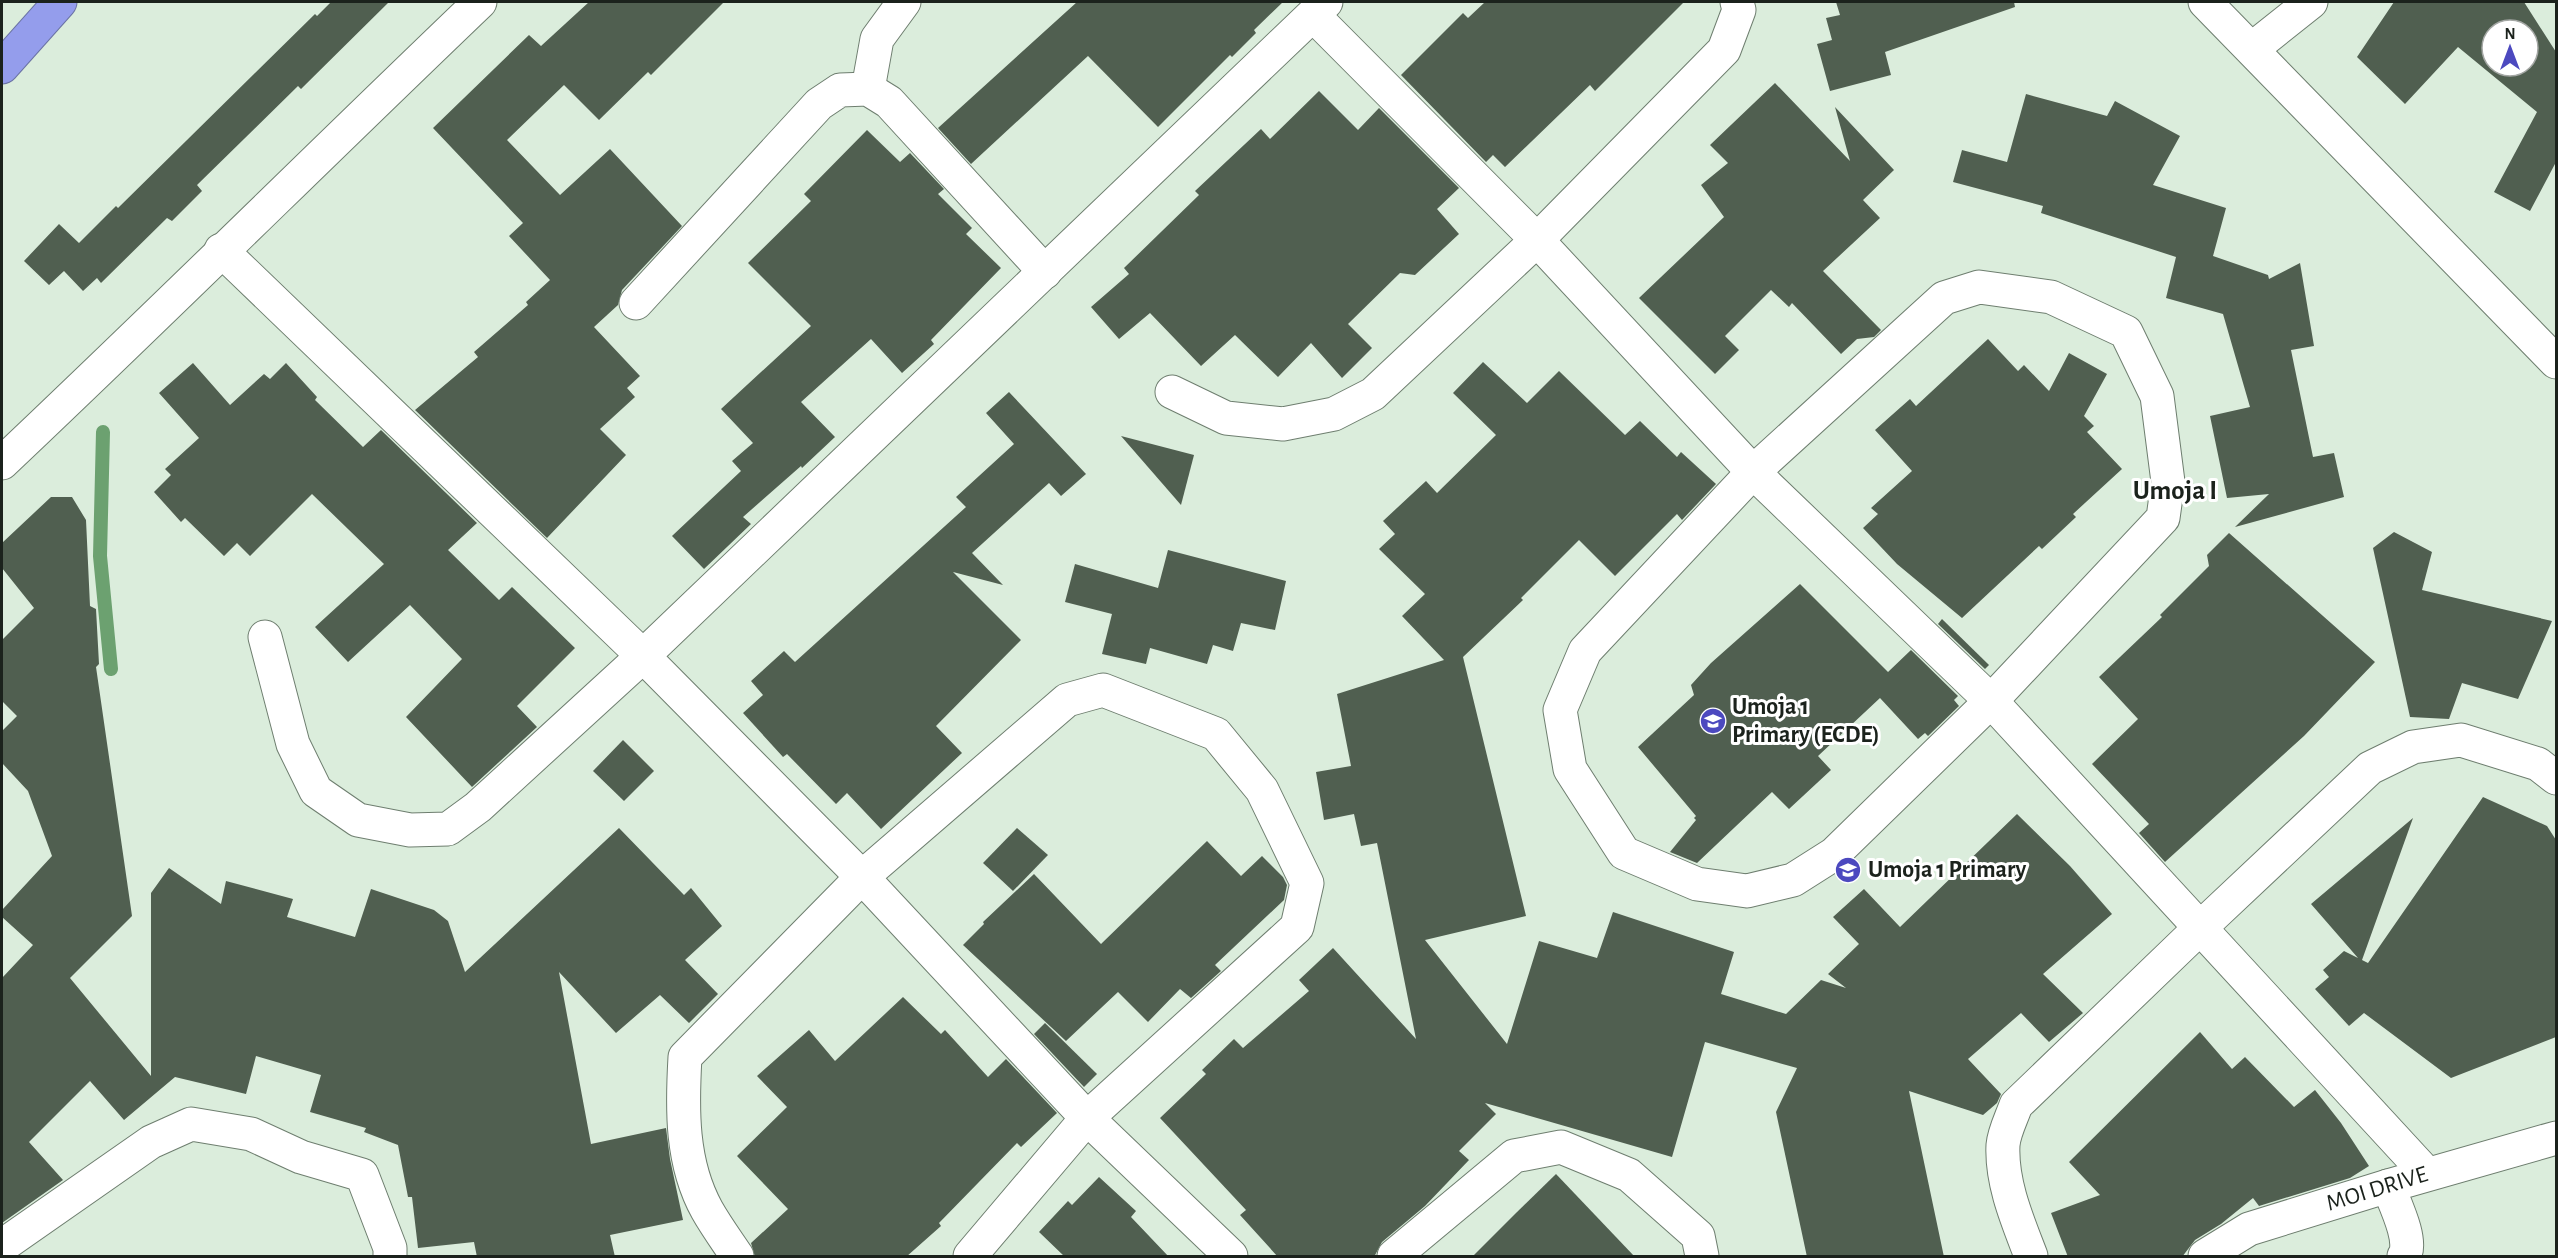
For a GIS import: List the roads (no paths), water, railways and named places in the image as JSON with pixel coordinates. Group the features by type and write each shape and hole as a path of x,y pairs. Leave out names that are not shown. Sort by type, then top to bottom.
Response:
{"highway":[{"path":"2,67 60,2"}],"street":[{"path":"2,463 128,344 221,249 480,2"},
{"path":"868,89 877,39 904,2"},
{"path":"1172,392 1226,418 1283,424 1334,414 1373,394 1537,240 1724,50 1739,10 1737,2"},
{"path":"2205,2 2556,362"},
{"path":"2252,49 2311,2"},
{"path":"265,637 293,744 316,791 358,819 410,830 448,829 478,807 643,656 1320,8 1753,472 1991,701 2427,1174"},
{"path":"636,303 819,104 840,90 868,89 889,102 1045,272"},
{"path":"221,249 643,656 862,877 1087,1118 1231,1257"},
{"path":"1979,287 2051,297 2126,332 2157,396 2168,482 2163,518 1991,701 1834,854 1793,880 1747,891 1697,884 1623,853 1569,770 1560,710 1585,651 1753,472 1944,298 1979,287"},
{"path":"737,1257 706,1208 688,1162 682,1108 685,1057 862,877 1067,700 1103,690 1216,734 1262,790 1308,883 1297,927 1087,1118 970,1257"},
{"path":"2031,1257 2014,1211 2005,1171 2003,1143 2016,1105 2370,768 2413,747 2461,740 2538,764 2556,778"},
{"path":"2,1246 151,1142 191,1124 251,1134 301,1157 362,1175 390,1248 390,1257"},
{"name":"MOI DRIVE","path":"2205,1257 2249,1229 2427,1174 2556,1138"},
{"path":"1394,1257 1514,1156 1562,1147 1629,1175 1698,1236 1702,1257"},
{"path":"2388,1186 2408,1241 2408,1252 2404,1257"}],"waterway":[{"path":"103,432 100,556 111,669"}],"place":[{"name":"Umoja 1 Primary (ECDE)","path":"1713,721"},
{"name":"Umoja 1 Primary","path":"1848,870"}],"district":[{"name":"Umoja I","path":"2175,490"}]}
